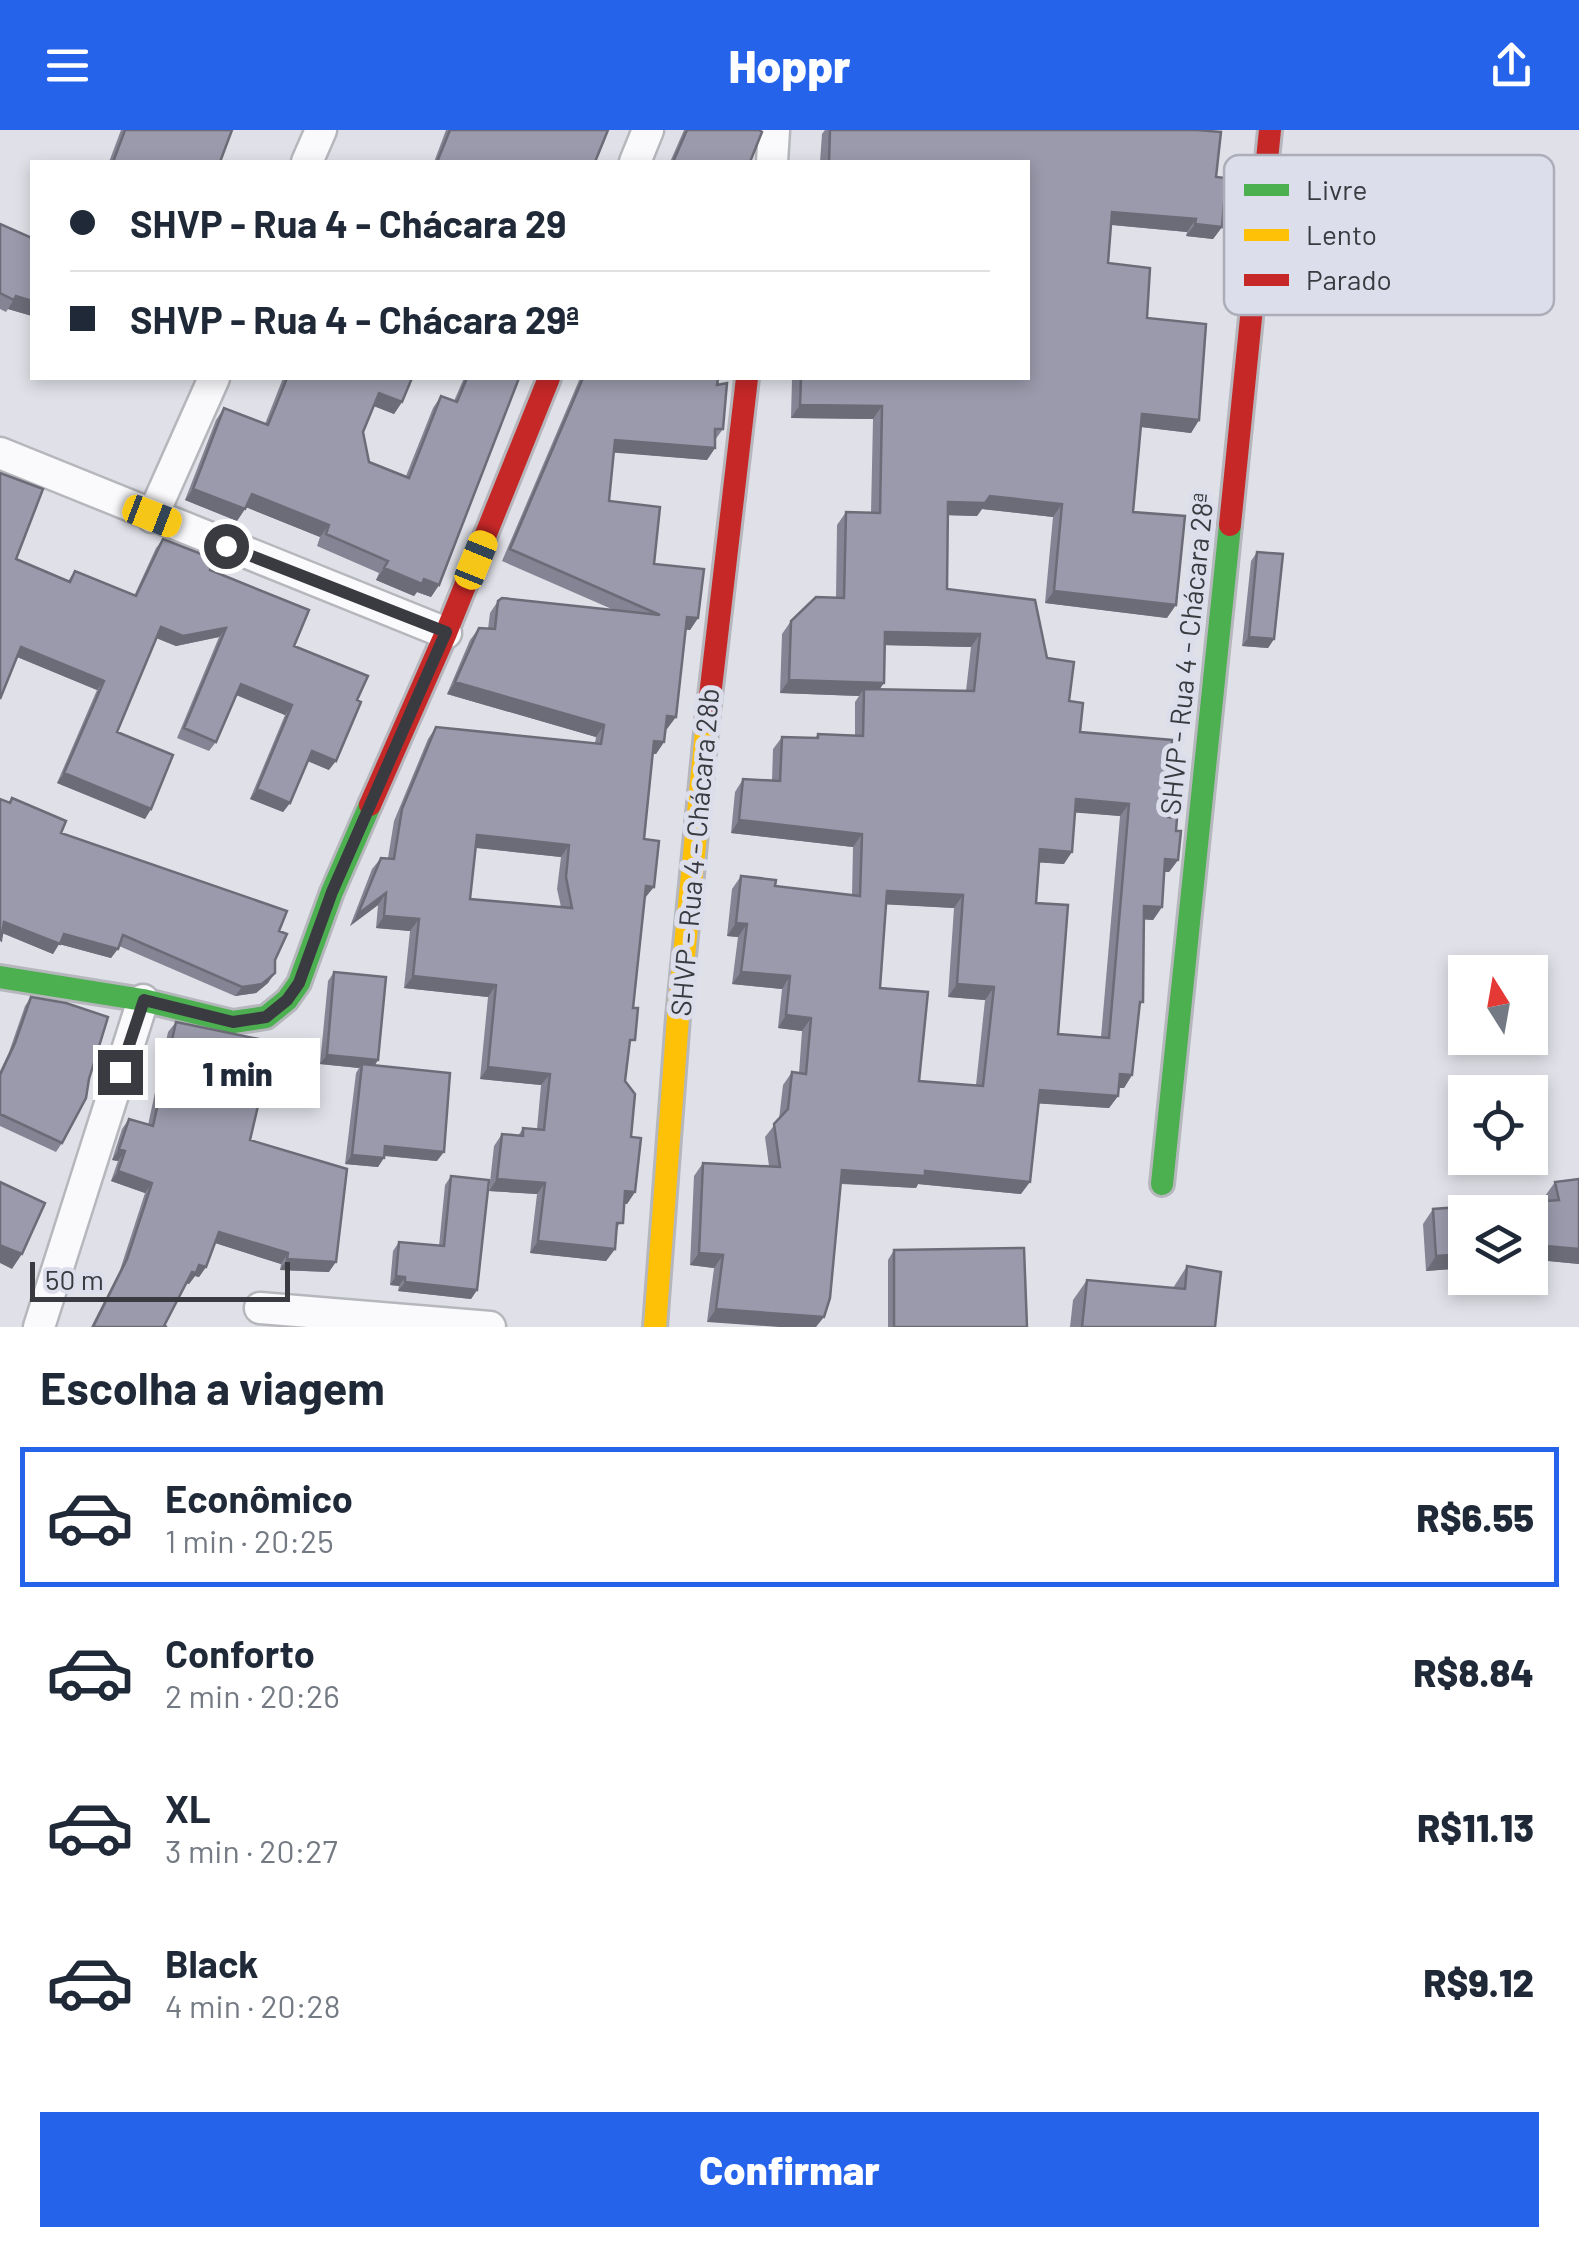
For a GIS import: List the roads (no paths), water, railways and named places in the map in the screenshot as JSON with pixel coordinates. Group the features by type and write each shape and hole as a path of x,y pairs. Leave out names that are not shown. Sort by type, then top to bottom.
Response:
{"street":[{"path":"308,160 321,130"},
{"path":"636,160 648,130"},
{"path":"772,160 774,130"},
{"name":"SHVP - Rua 4 - Chácara 28ª","path":"1267,155 1270,130"},
{"name":"SHVP - Rua 4 - Chácara 28ª","path":"1162,1184 1251,315"},
{"path":"152,516 213,380"},
{"path":"0,977 144,1000 233,1022 266,1017 287,1000 299,983 332,892 446,632 548,380"},
{"name":"SHVP - Rua 4 - Chácara 28b","path":"655,1327 678,1017 709,696 748,380"},
{"path":"0,453 446,632"},
{"path":"39,1327 144,1000"},
{"path":"260,1308 490,1327"}]}
